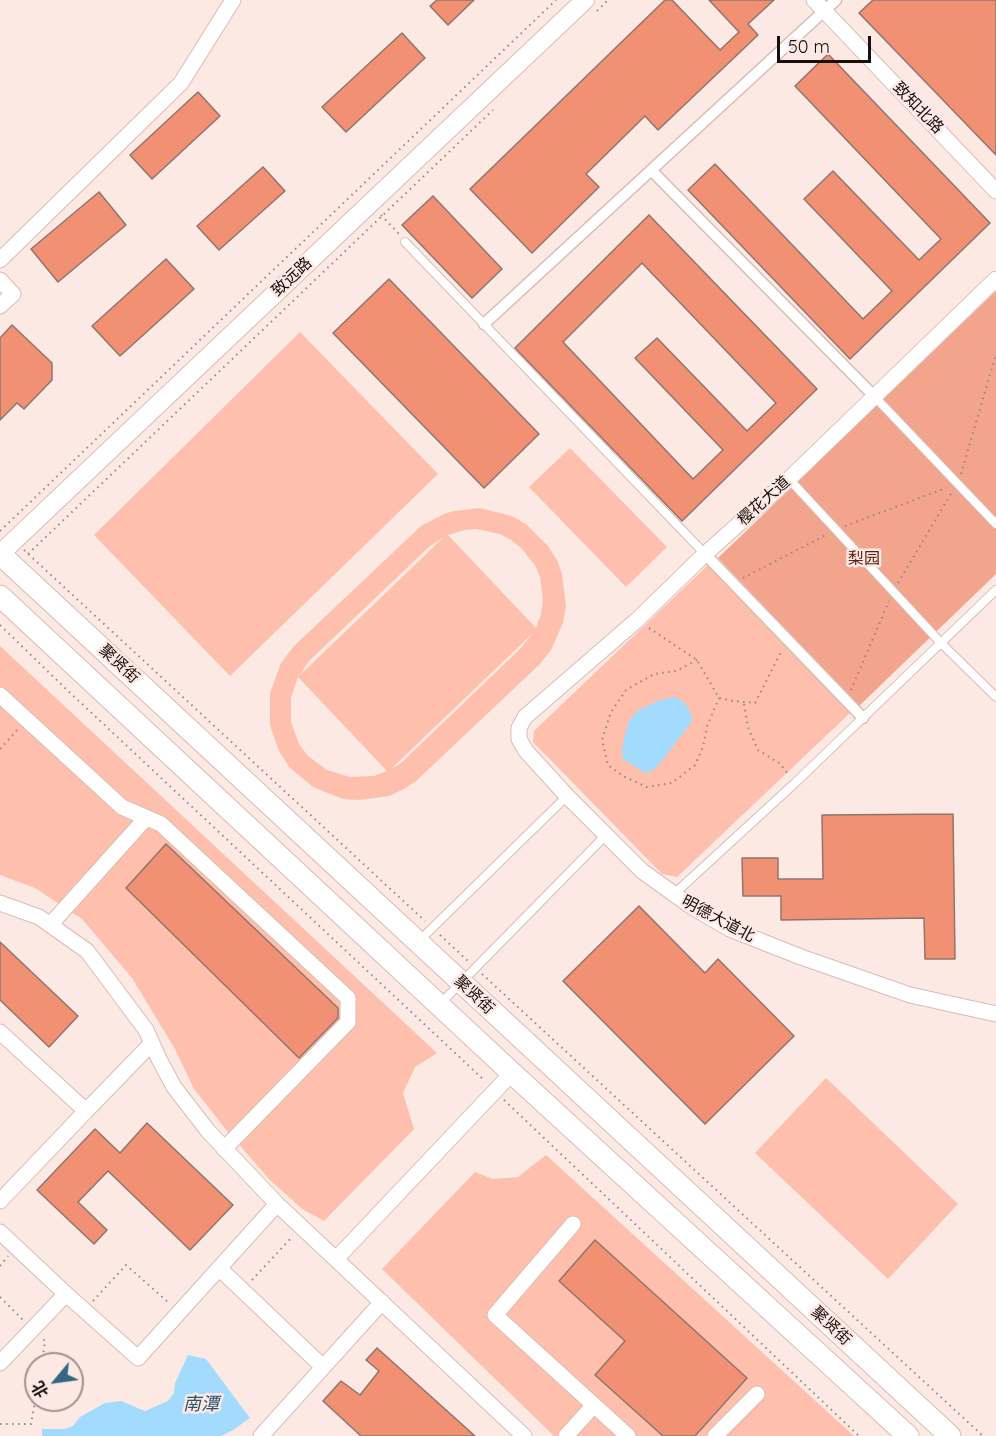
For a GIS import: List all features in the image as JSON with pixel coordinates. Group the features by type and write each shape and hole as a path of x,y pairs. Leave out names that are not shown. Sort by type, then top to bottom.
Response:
{"main road":[{"name":"聚贤街","path":"2,541 417,942 469,975 950,1436"},
{"name":"聚贤街","path":"0,596 512,1073 908,1436"}],"street":[{"path":"0,260 182,83 233,0"},
{"path":"484,324 651,170 819,5 836,0"},
{"name":"致知北路","path":"819,5 996,191"},
{"name":"致远路","path":"2,541 376,210 588,8"},
{"path":"651,170 874,396"},
{"path":"0,279 13,294 0,306"},
{"name":"樱花大道","path":"525,717 637,620 996,279"},
{"path":"705,554 863,718"},
{"path":"0,695 122,807 160,824 348,998 348,1022 224,1149"},
{"name":"明德大道北","path":"525,717 519,728 519,739 522,746 605,836 642,872 673,895 730,929 801,957 910,995 996,1014"},
{"path":"50,925 146,818"},
{"path":"0,903 39,917 87,951 146,1030 174,1087 224,1149 277,1204 524,1436"},
{"path":"0,1032 86,1111"},
{"path":"0,1201 152,1043"},
{"path":"336,1259 512,1073"},
{"path":"0,1232 138,1358 277,1204"},
{"path":"573,1224 495,1315 628,1436"},
{"path":"219,1268 323,1367"},
{"path":"0,1363 66,1294"},
{"path":"261,1436 382,1302"},
{"path":"715,1436 758,1394"},
{"path":"566,1436 594,1405"}],"lane":[{"path":"405,242 705,554"},
{"path":"874,396 996,524"},
{"path":"789,478 941,643 996,697"},
{"path":"673,895 795,783 996,590"},
{"path":"417,942 567,796"},
{"path":"439,1005 605,836"}],"path":[{"path":"556,0 2,541 28,554 432,928 469,975 982,1436"},
{"path":"588,8 608,0"},
{"path":"28,554 376,210 499,104"},
{"path":"376,210 405,242"},
{"path":"847,701 893,591 957,484 996,354"},
{"path":"637,620 698,660 719,699"},
{"path":"0,625 859,1436"},
{"path":"719,699 755,703 788,640"},
{"path":"698,660 676,671 654,674 626,690 611,712 602,741 608,765 623,776 647,787 672,783 695,765 704,747 707,726 719,699"},
{"path":"744,702 748,727 758,750 779,763 795,783"},
{"path":"0,749 27,719"},
{"path":"242,1290 302,1227"},
{"path":"84,1310 126,1265 180,1312"},
{"path":"0,1424 31,1424 33,1412"}],"shaded area":[{"path":"300,332 438,474 230,676 94,535"},
{"path":"570,448 667,547 626,587 529,487"},
{"path":"480,508 512,516 526,524 548,546 562,574 566,606 563,623 551,650 540,664 416,781 404,789 389,796 359,800 343,799 313,787 289,767 278,749 270,725 270,693 281,663 294,646 421,526 454,511","holes":["476,529 500,534 521,548 535,565 540,577 543,600 536,628 448,535","444,537 299,676 309,661 430,546","533,633 520,649 400,764 392,768","298,677 387,771 374,776 350,777 327,770 308,756 299,744 291,722 291,698"]},
{"path":"709,564 850,713 677,877 662,874 533,742 534,731"},
{"path":"0,646 437,1053 415,1067 403,1093 414,1129 324,1221 302,1209 270,1180 228,1132 194,1089 175,1049 132,978 82,919 35,888 0,875"},
{"path":"826,1078 958,1204 888,1279 755,1153"},
{"path":"546,1155 854,1436 554,1436 382,1269 475,1172 493,1179 518,1177"}],"green space":[{"name":"梨园","path":"996,291 996,574 859,706 718,558"}],"water":[{"path":"675,697 684,702 691,713 692,721 661,762 653,770 645,773 623,759 622,748 628,723 637,711 660,700"},
{"name":"南潭","path":"188,1355 206,1359 250,1418 221,1436 42,1436 42,1429 64,1429 73,1426 80,1417 105,1403 121,1401 145,1411 168,1401 174,1393 175,1383"}],"building":[{"path":"437,0 474,0 448,25 430,6"},
{"path":"665,0 672,0 720,50 739,32 709,0 774,0 748,24 758,35 658,130 645,116 586,174 599,187 532,253 470,189"},
{"path":"873,0 996,0 996,155 859,13"},
{"path":"402,33 425,58 346,132 322,107"},
{"path":"828,54 990,223 850,359 688,190 715,164 863,319 892,291 804,199 833,171 919,260 941,239 795,86"},
{"path":"198,92 220,116 152,179 130,155"},
{"path":"263,167 285,191 219,250 197,226"},
{"path":"99,192 126,225 58,282 31,249"},
{"path":"433,196 502,269 472,298 402,225"},
{"path":"649,215 817,389 682,521 515,348","holes":["642,263 776,403 747,431 657,338 635,358 723,450 693,479 563,342"]},
{"path":"166,259 194,289 120,356 92,326"},
{"path":"389,279 539,434 484,488 333,333"},
{"path":"12,325 52,363 52,380 24,409 17,403 0,420 0,338"},
{"path":"953,814 955,959 925,959 924,918 781,920 781,896 743,896 742,858 778,858 778,879 823,879 822,815"},
{"path":"166,844 338,1008 338,1018 299,1058 126,888"},
{"path":"639,906 705,973 718,959 794,1036 705,1124 563,981"},
{"path":"0,942 78,1016 49,1047 0,1000"},
{"path":"147,1123 233,1205 190,1250 108,1171 78,1202 107,1230 94,1244 37,1190 95,1129 120,1153"},
{"path":"595,1240 747,1378 695,1436 663,1436 595,1375 625,1341 559,1281"},
{"path":"377,1348 475,1436 361,1436 323,1401 341,1381 360,1395 379,1371 366,1360"}]}
